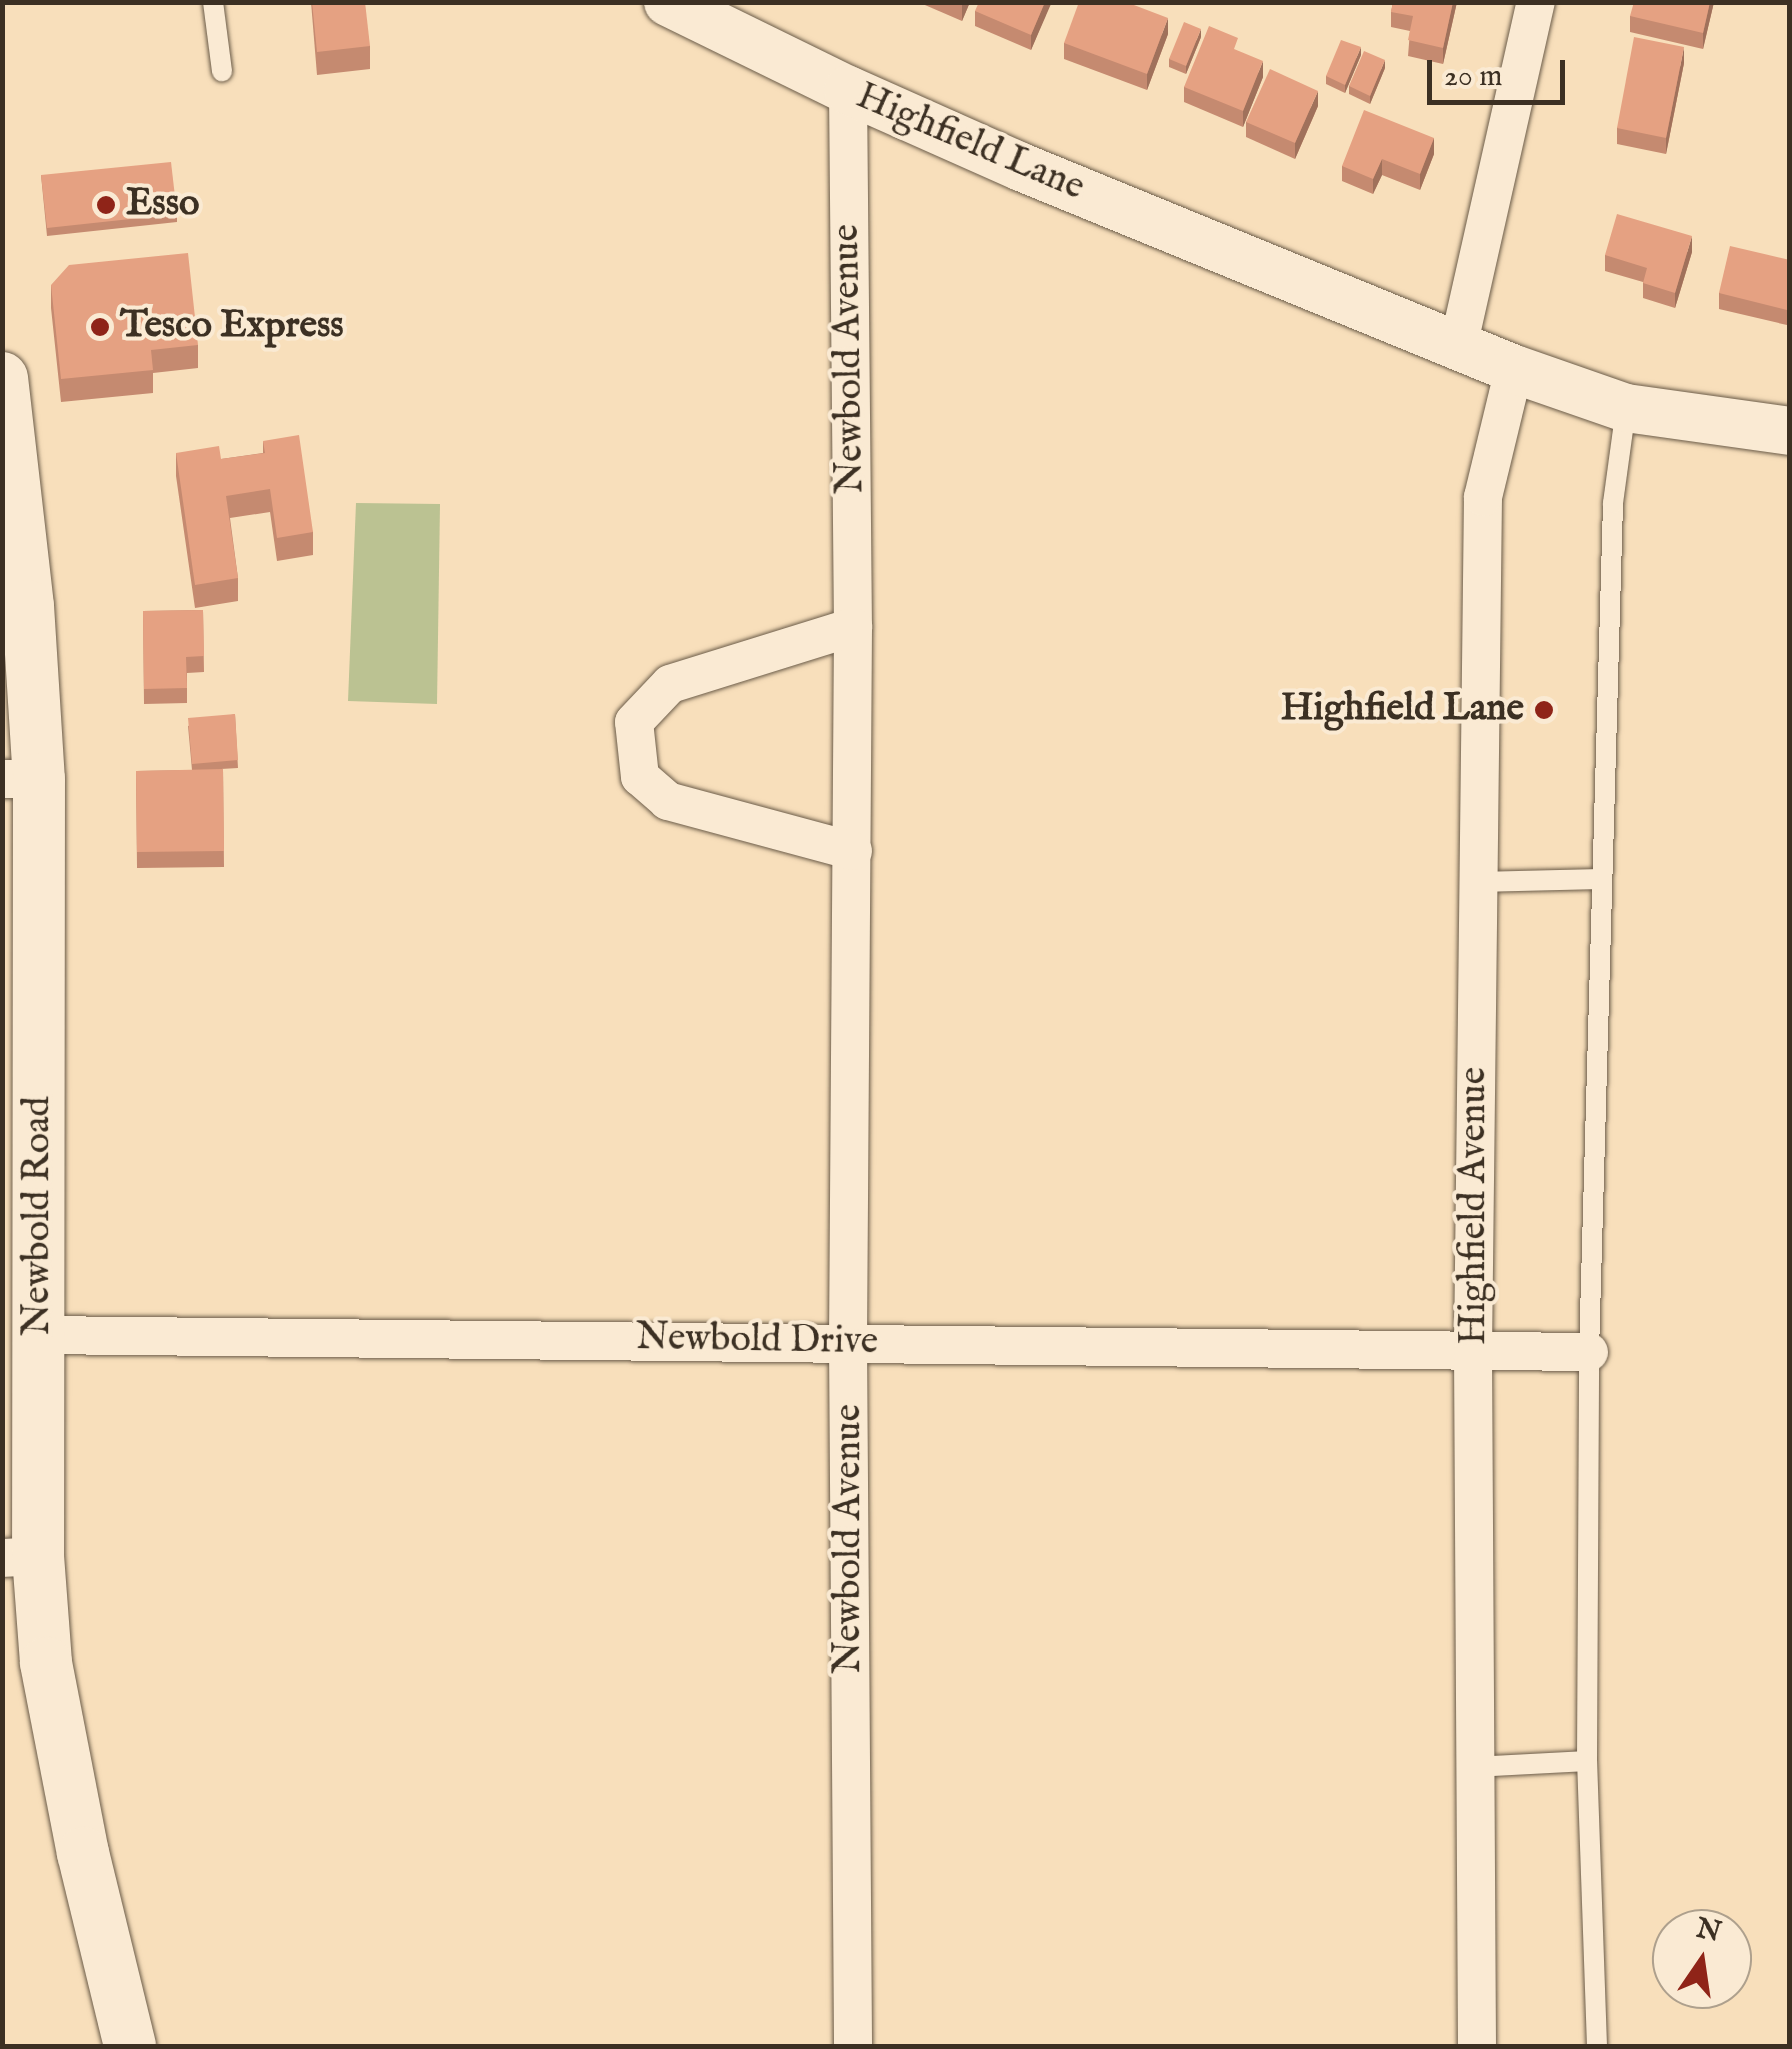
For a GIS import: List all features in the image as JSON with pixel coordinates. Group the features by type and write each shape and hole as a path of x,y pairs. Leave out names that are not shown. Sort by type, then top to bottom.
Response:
{"main road":[{"name":"Newbold Road","path":"2,378 28,606 21,779 40,1335 20,1557 50,1682 83,1854 130,2046"}],"street":[{"name":"Highfield Lane","path":"668,2 848,90 1514,369 1626,408 1790,430"},
{"path":"1458,346 1536,2"},
{"name":"Newbold Avenue","path":"848,90 853,627 848,1342 854,2046"},
{"name":"Highfield Avenue","path":"1477,2046 1474,1351 1483,497 1514,369"},
{"path":"853,627 670,684 634,722 640,777 668,801 853,851"},
{"name":"Newbold Drive","path":"40,1335 1590,1352"}],"lane":[{"path":"213,2 222,72"},
{"path":"1597,2046 1586,1761 1590,1352 1613,504 1626,408"},
{"path":"1477,882 1601,880"},
{"path":"1474,1767 1586,1761"}],"green space":[{"path":"356,503 440,504 437,704 348,701"}],"building":[{"path":"312,2 365,2 370,46 317,52"},
{"path":"979,2 1045,2 1031,35 975,11"},
{"path":"1079,2 1126,2 1168,18 1147,74 1064,43"},
{"path":"1393,2 1453,2 1443,48 1408,40 1413,16 1391,12"},
{"path":"1634,2 1710,2 1703,33 1630,16"},
{"path":"1184,22 1201,29 1186,66 1169,59"},
{"path":"1209,26 1238,38 1234,49 1263,61 1243,111 1184,87"},
{"path":"1634,37 1684,47 1666,138 1617,128"},
{"path":"1341,40 1361,47 1345,85 1326,76"},
{"path":"1364,51 1385,60 1370,96 1349,86"},
{"path":"1270,69 1318,91 1295,143 1246,122"},
{"path":"1364,110 1434,138 1420,174 1382,159 1373,179 1342,166"},
{"path":"171,162 177,214 47,228 41,175"},
{"path":"1617,214 1692,236 1675,293 1643,283 1647,268 1605,255"},
{"path":"1730,246 1790,260 1787,310 1719,293"},
{"path":"188,253 198,345 151,350 153,370 61,379 51,285 69,265"},
{"path":"299,435 313,532 277,538 270,489 226,496 238,578 195,585 176,453 219,446 221,459 265,453 263,441"},
{"path":"203,610 204,656 186,657 187,688 144,689 143,611"},
{"path":"235,714 238,760 192,764 188,718"},
{"path":"223,769 224,851 137,852 136,771"}],"place":[{"name":"Esso","path":"106,205"},
{"name":"Tesco Express","path":"100,327"},
{"name":"Highfield Lane","path":"1544,710"}]}
